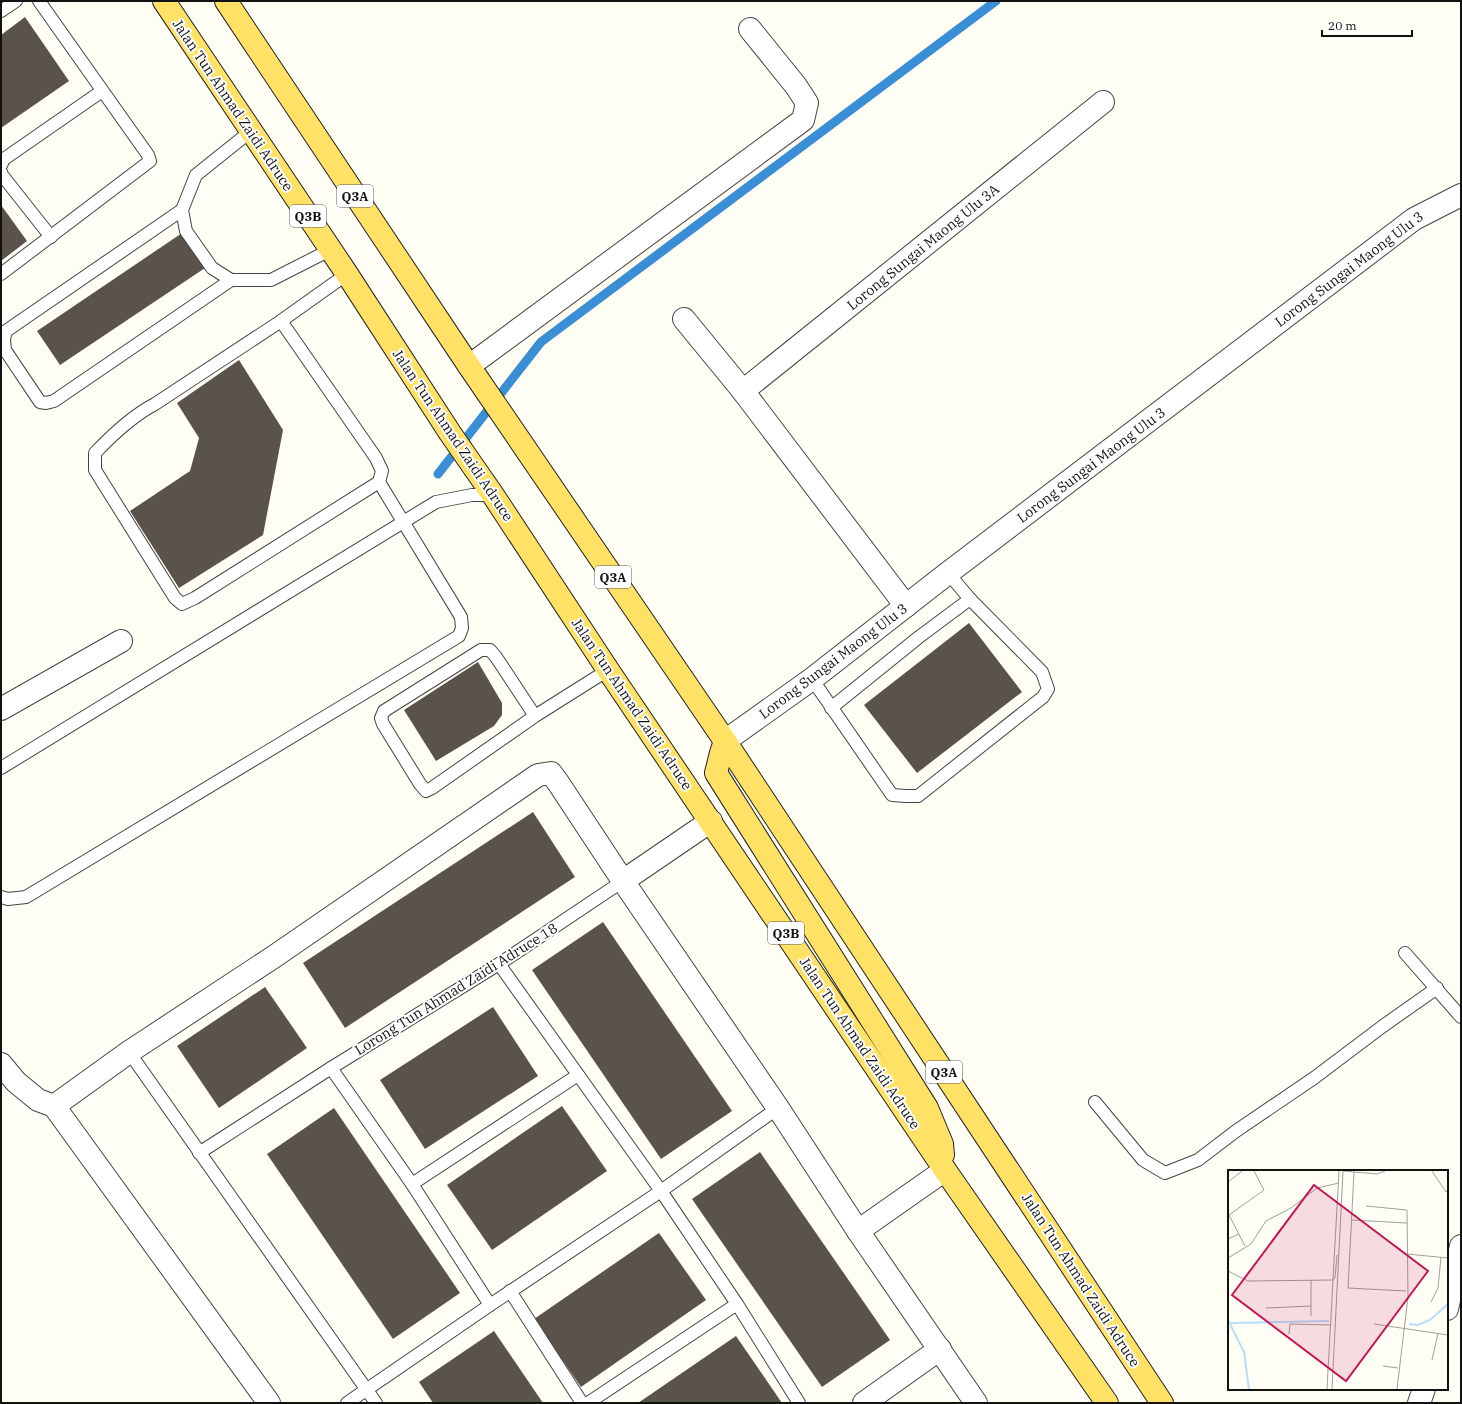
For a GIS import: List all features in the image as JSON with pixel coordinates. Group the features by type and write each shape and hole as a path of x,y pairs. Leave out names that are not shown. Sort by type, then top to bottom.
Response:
{"main road":[{"name":"Jalan Tun Ahmad Zaidi Adruce","path":"164,1 347,274 450,433 493,495 608,670 945,1170 1107,1403"},
{"name":"Jalan Tun Ahmad Zaidi Adruce","path":"226,1 468,366 486,390 725,741 1162,1403"},
{"path":"725,741 716,773 927,1108 942,1144 945,1170"}],"street":[{"path":"468,366 803,120 807,103 796,86 750,29"},
{"name":"Lorong Sungai Maong Ulu 3A","path":"743,391 1103,102"},
{"name":"Lorong Sungai Maong Ulu 3","path":"725,741 812,679 948,573 1414,219 1461,195"},
{"path":"684,318 743,391 906,606"},
{"path":"1,709 121,641"},
{"path":"54,1106 129,1052 275,956 538,775 551,773 778,1108 858,1231 976,1403"},
{"name":"Lorong Tun Ahmad Zaidi Adruce 18","path":"623,881 711,822"},
{"path":"1,1064 16,1082 38,1100 54,1106 269,1403"},
{"path":"858,1231 945,1170"},
{"path":"1448,1304 1461,1246"},
{"path":"864,1403 940,1349"},
{"path":"1419,1403 1424,1390"}],"lane":[{"path":"1,11 16,1"},
{"path":"1,274 150,161 148,155 39,1"},
{"path":"1,165 4,160 102,91"},
{"path":"251,131 196,175 182,210 186,230 212,268 231,280 271,280 330,250"},
{"path":"1,172 51,237"},
{"path":"182,210 6,331 4,340 5,350 40,402 46,403 54,401 231,280"},
{"path":"281,321 376,458 382,471 378,482 195,598 182,604 175,598 95,470 95,453 108,439 139,412 155,404 281,321 347,274"},
{"path":"1,897 8,899 26,897 459,636 462,628 461,617 378,482"},
{"path":"1,768 436,502 472,495 493,495"},
{"path":"812,679 892,795 918,796 1043,697 1048,688 1042,672 970,599 948,573"},
{"path":"831,708 919,637 970,599"},
{"path":"535,716 496,657 490,650 481,650 384,711 381,718 387,731 420,784 426,791 535,716 608,670"},
{"name":"Lorong Tun Ahmad Zaidi Adruce 18","path":"199,1153 331,1068 499,964 623,881"},
{"path":"1405,953 1461,1017"},
{"path":"499,964 661,1191 737,1304 799,1403"},
{"path":"1095,1102 1143,1160 1165,1173 1198,1160 1236,1131 1314,1078 1383,1026 1437,988"},
{"path":"129,1052 376,1403"},
{"path":"331,1068 412,1184 490,1305"},
{"path":"412,1184 578,1075"},
{"path":"347,1403 510,1291 661,1191 778,1108"},
{"path":"510,1291 582,1403"},
{"path":"588,1403 737,1304"}],"building":[{"path":"25,17 69,81 1,128 1,35"},
{"path":"1,205 27,241 1,261"},
{"path":"188,229 211,264 60,365 37,331"},
{"path":"239,360 283,430 263,535 179,588 130,511 190,471 199,438 177,403"},
{"path":"969,623 1022,692 917,773 864,705"},
{"path":"478,662 502,703 502,715 494,726 436,761 404,710"},
{"path":"533,812 575,877 345,1028 303,963"},
{"path":"603,922 732,1111 661,1159 532,970"},
{"path":"265,987 307,1048 219,1108 177,1046"},
{"path":"493,1007 538,1076 425,1149 380,1080"},
{"path":"562,1106 607,1171 492,1250 447,1185"},
{"path":"334,1108 460,1293 393,1339 267,1154"},
{"path":"760,1152 890,1340 822,1387 692,1199"},
{"path":"659,1233 706,1300 581,1387 534,1319"},
{"path":"494,1331 543,1403 433,1403 419,1382"},
{"path":"736,1336 782,1403 638,1403"}],"waterway":[{"path":"438,474 541,342 996,1"}]}
